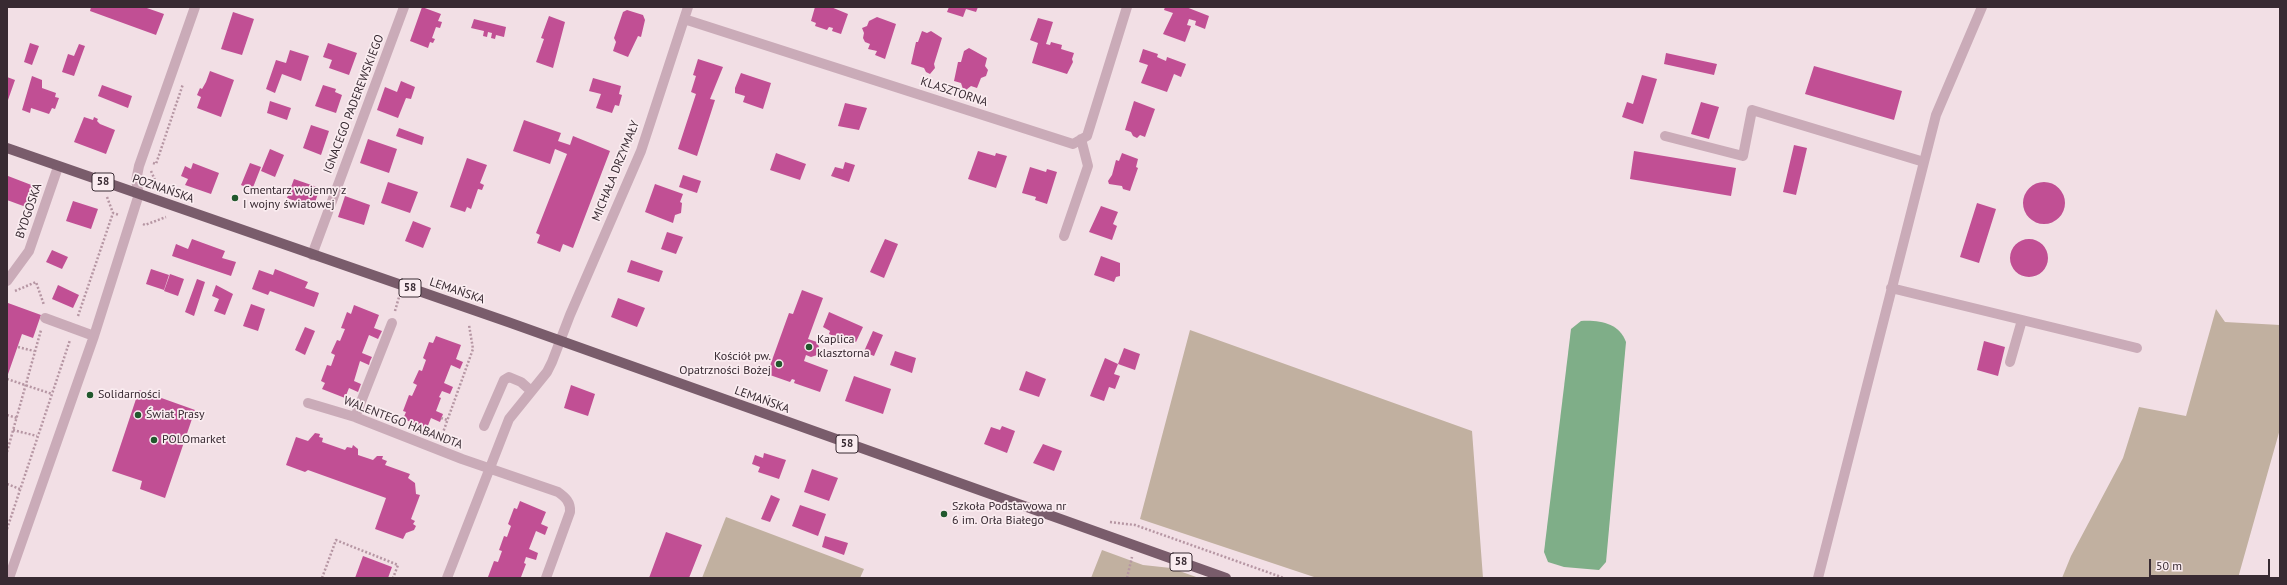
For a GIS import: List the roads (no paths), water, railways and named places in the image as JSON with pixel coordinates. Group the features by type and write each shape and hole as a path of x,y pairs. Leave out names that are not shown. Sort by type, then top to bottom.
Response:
{"main road":[{"name":"POZNAŃSKA","path":"7,148 58,167 312,254"},
{"name":"LEMAŃSKA","path":"312,254 1226,578"}],"street":[{"path":"10,578 94,336 139,194 136,181 139,166 195,7"},
{"name":"IGNACEGO PADEREWSKIEGO","path":"312,254 404,7"},
{"name":"MICHAŁA DRZYMAŁY","path":"447,578 488,468 509,419 530,390 546,372 641,151 688,7"},
{"path":"1064,236 1088,166 1081,139 1087,136 1127,7"},
{"path":"1818,578 1936,116 1982,7"},
{"name":"KLASZTORNA","path":"684,19 1073,144 1081,139"},
{"path":"1666,136 1743,156 1752,110 1924,162"},
{"name":"BYDGOSKA","path":"7,281 29,251 58,167"},
{"path":"1891,288 2137,348"},
{"path":"45,318 94,336"},
{"path":"2010,362 2022,320"},
{"path":"355,416 392,323"},
{"path":"484,426 504,380 509,377 522,382 530,390"},
{"name":"WALENTEGO HABANDTA","path":"308,403 355,416 488,468 558,492 566,498 571,507 546,578"}],"place":[{"name":"Cmentarz wojenny z I wojny światowej","path":"235,198"},
{"name":"Kaplica klasztorna","path":"809,347"},
{"name":"Kościół pw. Opatrzności Bożej","path":"779,364"},
{"name":"Solidarności","path":"90,395"},
{"name":"Świat Prasy","path":"138,415"},
{"name":"POLOmarket","path":"154,440"},
{"name":"Szkoła Podstawowa nr 6 im. Orła Białego","path":"944,514"}]}
